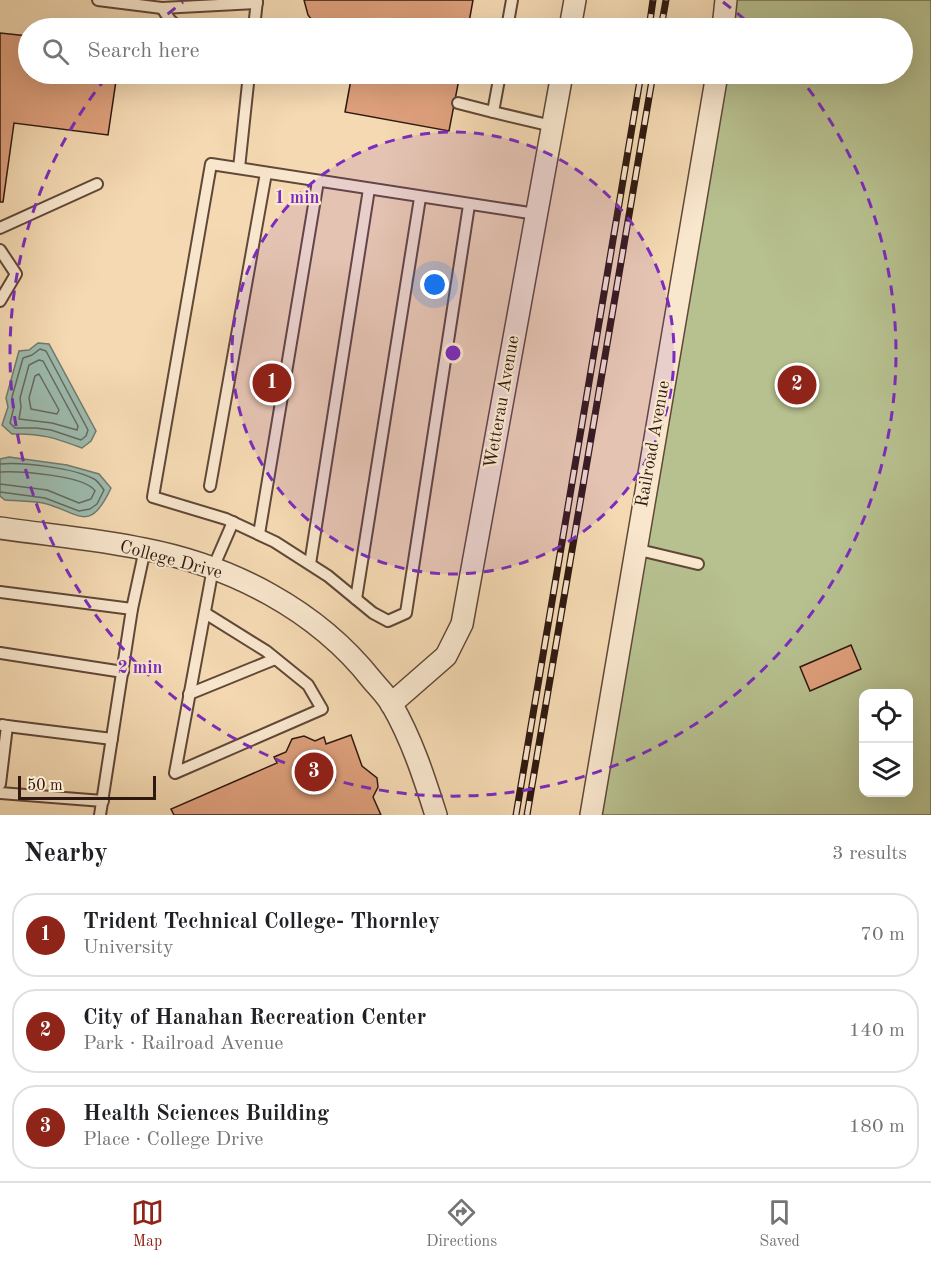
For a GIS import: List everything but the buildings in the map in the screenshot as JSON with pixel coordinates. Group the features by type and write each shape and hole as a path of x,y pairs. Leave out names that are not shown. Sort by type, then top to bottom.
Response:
{"street":[{"path":"572,18 575,0"},
{"path":"724,18 726,0"},
{"name":"Wetterau Avenue","path":"391,704 446,656 462,624 560,84"},
{"name":"Railroad Avenue","path":"591,815 715,84"},
{"name":"College Drive","path":"0,528 145,549 213,568 282,601 320,627 355,658 391,704 417,757 436,815"}],"lane":[{"path":"98,0 162,8 257,2 255,18"},
{"path":"509,18 512,0"},
{"path":"162,8 169,18"},
{"path":"239,168 248,84"},
{"path":"493,112 498,84"},
{"path":"458,103 552,126"},
{"path":"469,205 406,613 388,621 373,613 328,576 275,542 233,522 153,497 211,164 420,198 536,214"},
{"path":"210,486 266,173"},
{"path":"259,534 318,181"},
{"path":"0,228 98,184"},
{"path":"310,564 369,189"},
{"path":"356,599 420,198"},
{"path":"0,250 15,274 0,301"},
{"path":"205,613 224,623 308,685 322,709 175,773 213,568 233,522"},
{"path":"100,815 132,609 145,549"},
{"path":"635,549 698,564"},
{"path":"0,592 132,609"},
{"path":"0,653 123,672"},
{"path":"189,694 275,659"},
{"path":"0,783 3,725 112,739"},
{"path":"0,793 102,801"}],"green space":[{"path":"726,0 931,0 931,815 591,815 715,84 913,84 913,18 724,18"}],"water":[{"path":"38,343 49,344 96,431 91,441 82,448 48,437 12,434 2,425 8,407 6,398 19,351 29,350"},
{"path":"9,457 67,465 99,474 111,488 96,512 89,516 74,514 43,503 5,500 0,496 0,459"}],"railway":[{"path":"650,18 653,0"},
{"path":"663,18 666,0"},
{"path":"516,815 639,84"},
{"path":"527,815 651,84"}],"place":[{"name":"Trident Technical College- Thornley","path":"272,383"},
{"name":"City of Hanahan Recreation Center","path":"797,385"},
{"name":"Health Sciences Building","path":"314,772"}]}
